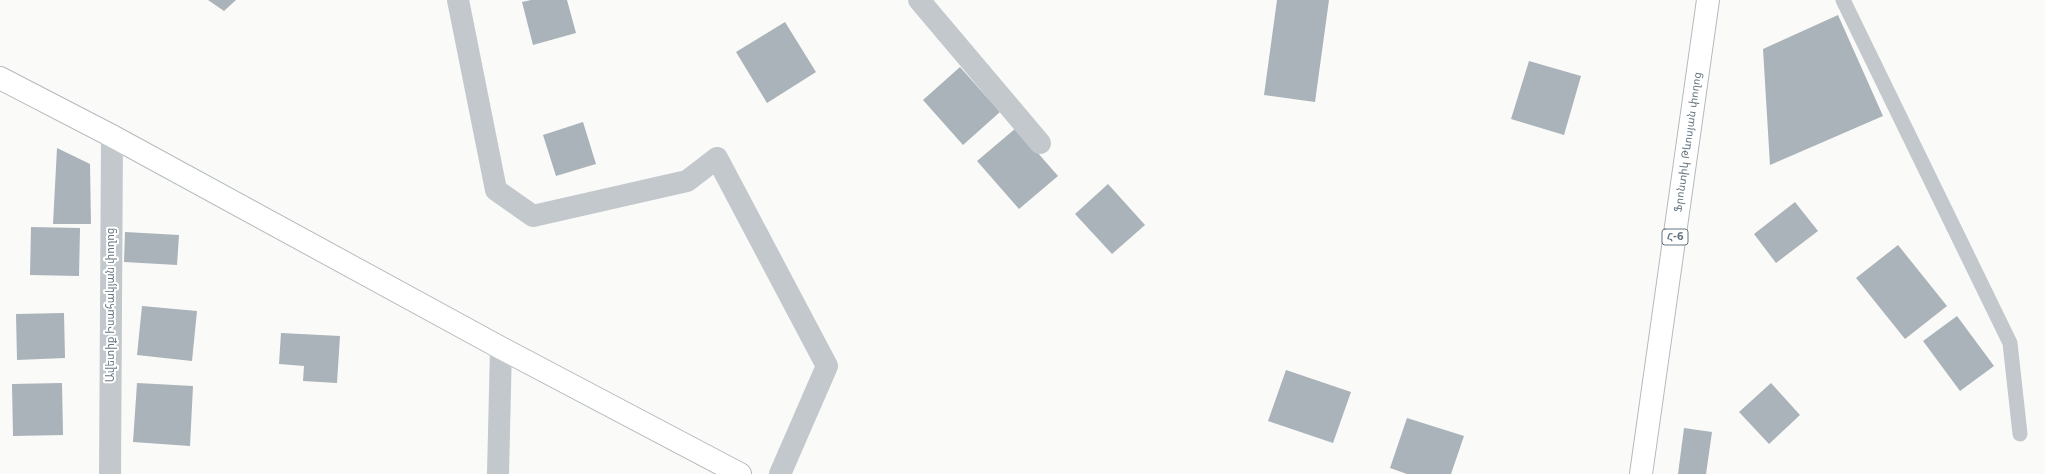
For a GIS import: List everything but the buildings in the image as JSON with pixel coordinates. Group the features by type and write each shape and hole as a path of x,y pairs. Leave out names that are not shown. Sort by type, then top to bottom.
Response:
{"street":[{"path":"458,0 496,190 534,216 687,181 717,158 827,366 780,474"},
{"path":"919,0 1040,143"},
{"name":"Ֆրոնտիկ Թևոսյան փողոց","path":"1641,474 1708,0"},
{"path":"0,78 112,136 500,348 740,474"},
{"name":"Ավետիք Իսահակյան փողոց","path":"110,474 112,136"},
{"path":"498,474 500,348"}],"lane":[{"path":"1843,0 2010,343 2020,434"}]}
